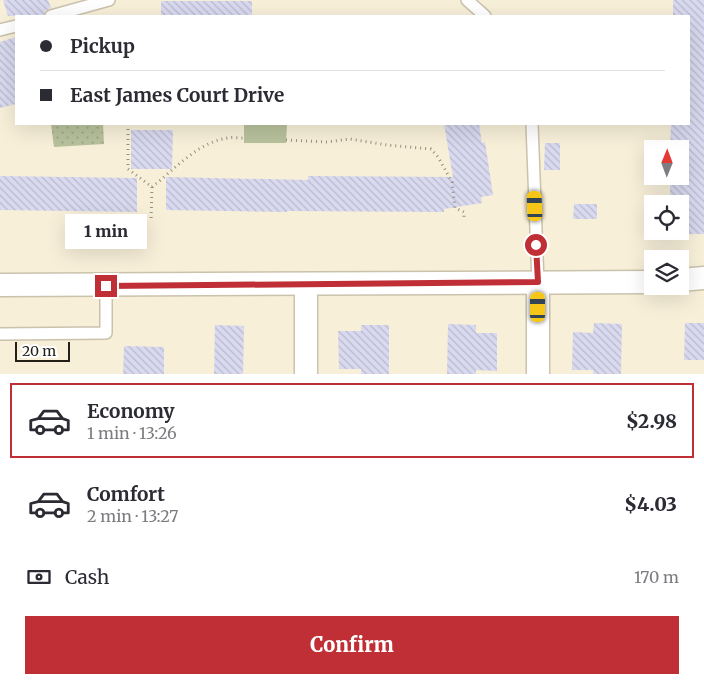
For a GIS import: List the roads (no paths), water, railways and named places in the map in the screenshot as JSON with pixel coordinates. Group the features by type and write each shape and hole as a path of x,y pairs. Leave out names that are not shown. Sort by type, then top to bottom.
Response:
{"street":[{"path":"689,279 704,278"},
{"path":"538,282 538,374"},
{"path":"0,286 644,282"},
{"path":"306,285 306,374"}],"lane":[{"path":"54,15 108,0"},
{"path":"467,0 484,15"},
{"path":"0,30 15,26"},
{"path":"532,125 538,282"},
{"path":"0,334 106,333 106,286"}]}
